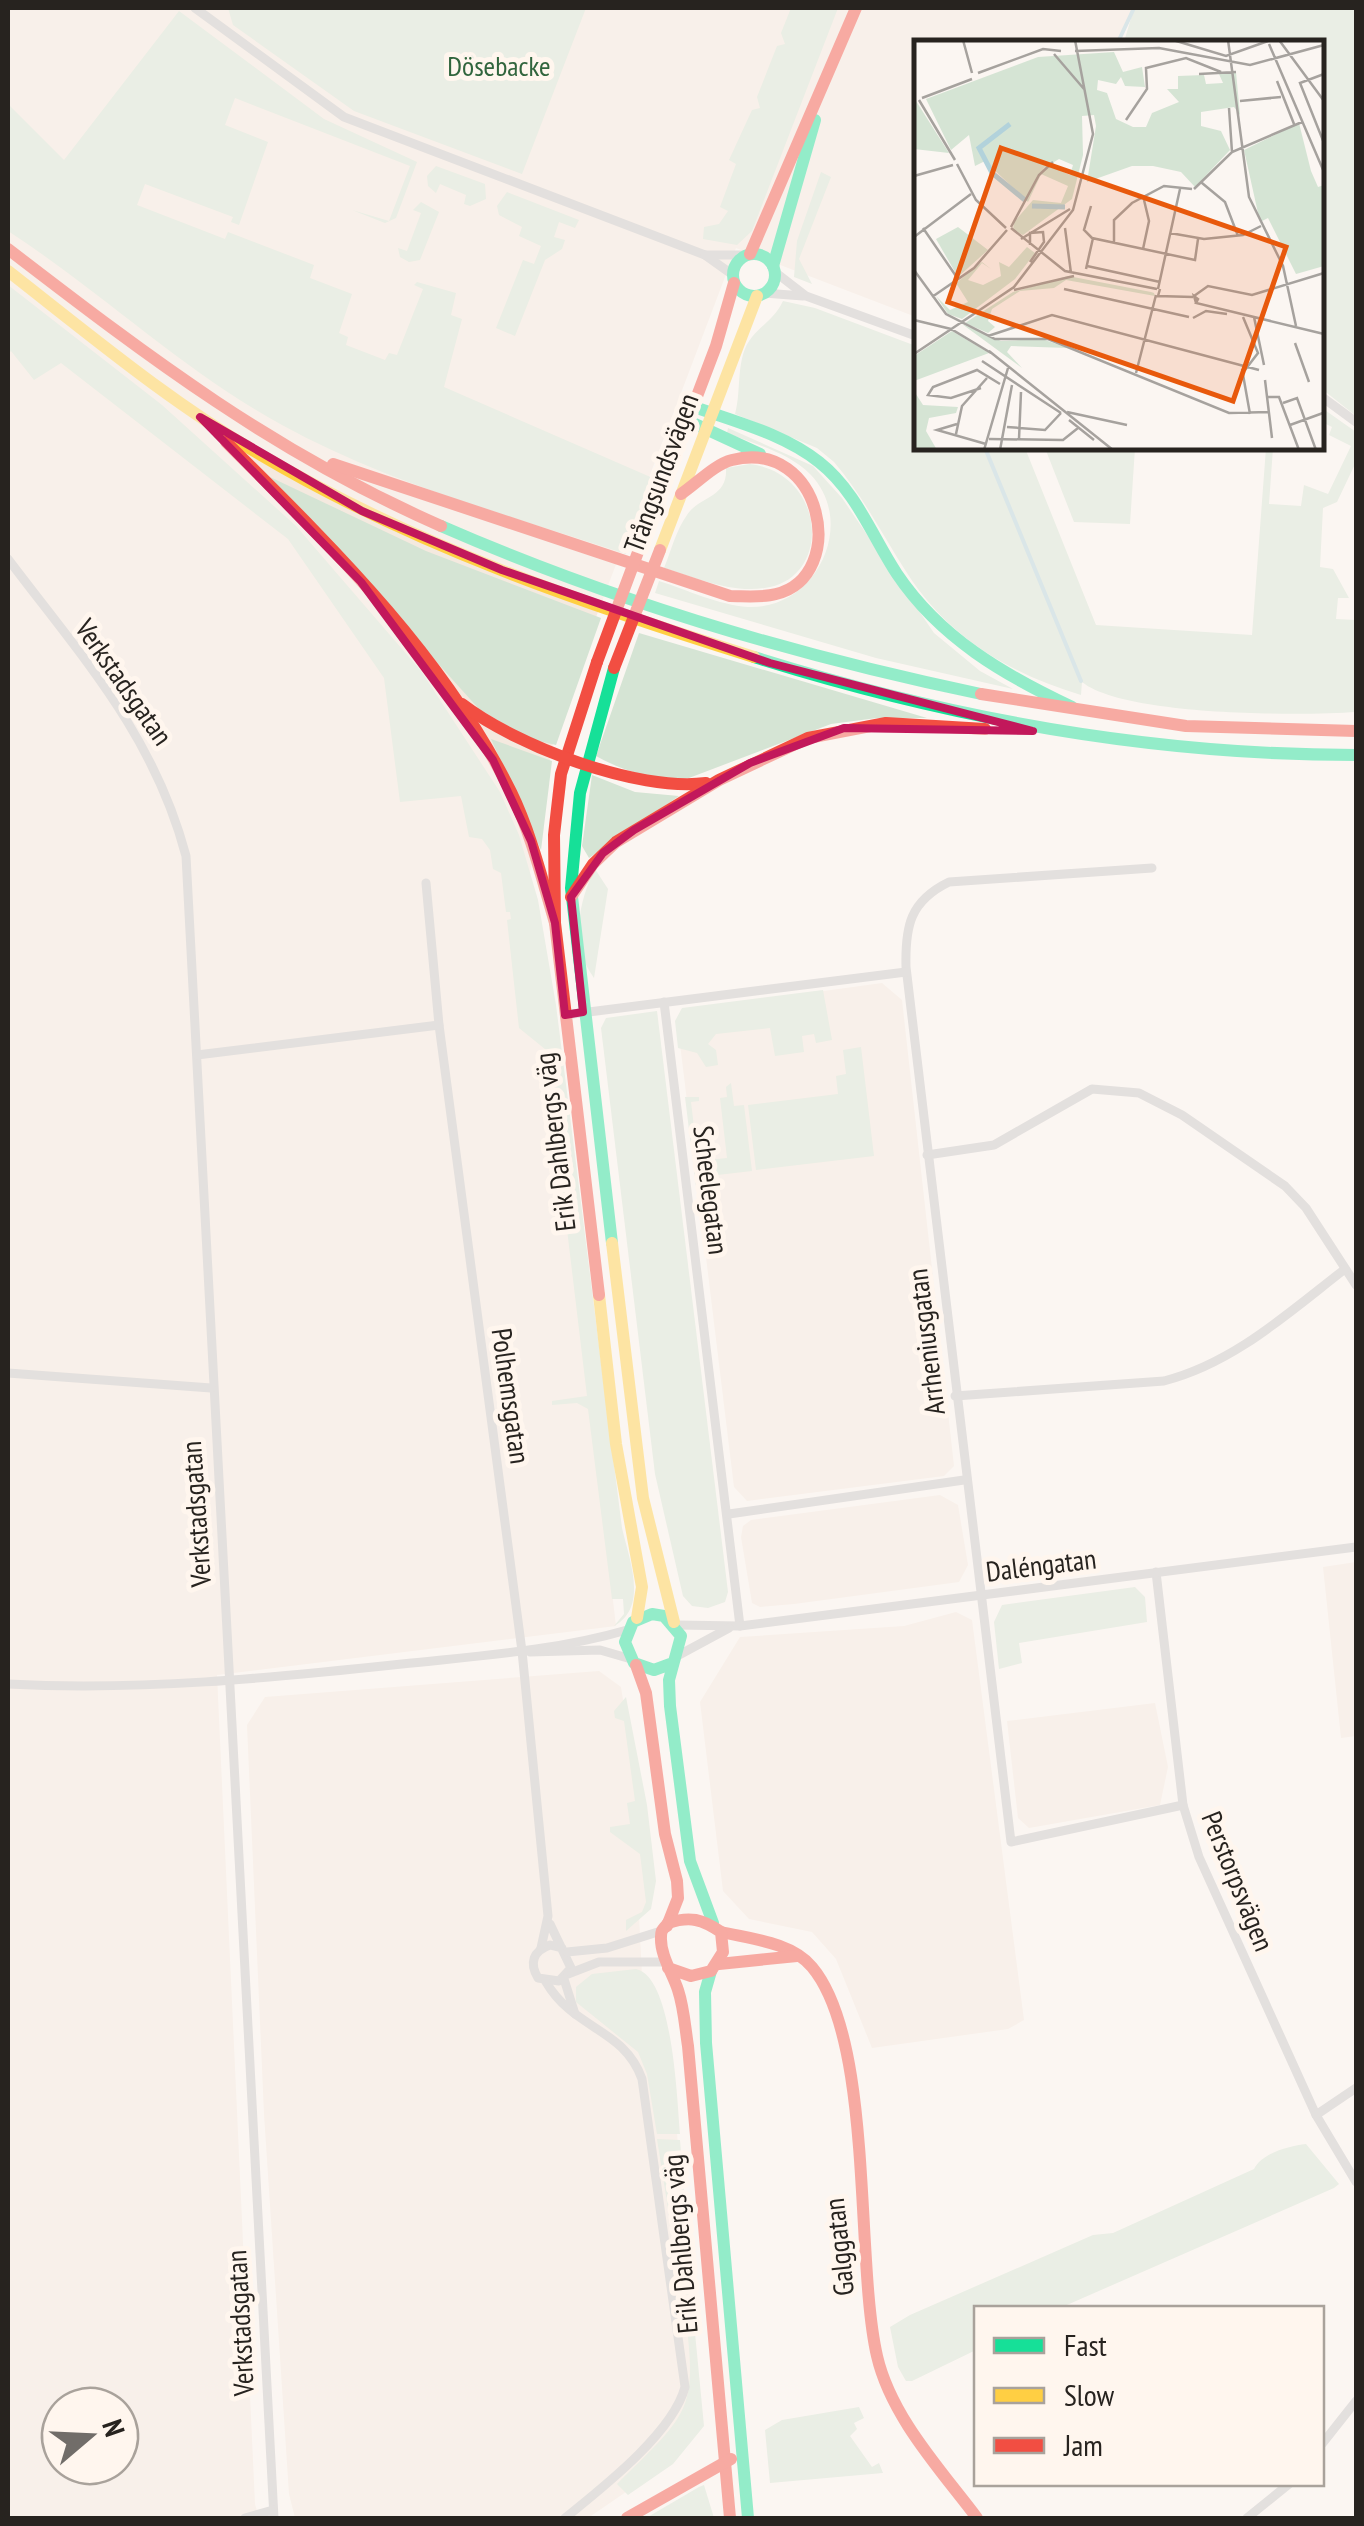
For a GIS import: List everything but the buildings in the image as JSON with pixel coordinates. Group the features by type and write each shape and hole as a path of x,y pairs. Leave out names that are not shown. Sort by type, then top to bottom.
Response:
{"main road":[{"path":"827,79 774,269 761,294 741,292 734,279 736,263 748,255 856,8"},
{"path":"8,249 176,377 266,437 422,517 632,598 875,670 1095,718 1240,732 1356,732"},
{"path":"748,255 766,258 774,269"},
{"path":"8,272 200,417 362,510 519,576 770,663 1032,731"},
{"name":"Trångsundsvägen","path":"705,411 716,346 734,279"},
{"name":"Trångsundsvägen","path":"653,513 761,294"},
{"name":"Trångsundsvägen","path":"597,662 716,346"},
{"path":"705,411 818,462 855,504 915,598 947,634 989,666 1095,718"},
{"path":"200,417 348,568 450,694 520,812 555,923"},
{"path":"266,437 454,506 730,596 774,594 797,580 813,562 822,539 821,514 806,484 788,467 699,426"},
{"name":"Trångsundsvägen","path":"614,668 681,494 699,426"},
{"path":"681,494 721,462 760,454"},
{"name":"Erik Dahlbergs väg","path":"597,662 566,755 554,835 555,923 616,1444 642,1581 637,1618"},
{"name":"Erik Dahlbergs väg","path":"614,668 583,760 570,840 571,897 642,1498 682,1640 670,1690 688,1850 698,1892 724,1946 705,1992 706,2043 748,2518"},
{"path":"450,694 504,736 583,760 646,785 680,787 719,780"},
{"path":"571,897 593,864 616,842 719,780 787,746 864,725 1032,731 1184,751 1356,754"},
{"path":"628,1630 637,1618 656,1613 676,1624"},
{"name":"Erik Dahlbergs väg","path":"628,1630 626,1648 646,1693 678,1889 659,1946 681,2001 688,2046 730,2518"},
{"path":"633,1661 654,1670 676,1659"},
{"path":"665,1928 688,1918 773,1943 796,1956"},
{"path":"665,1965 691,1976 715,1968 796,1956"},
{"name":"Galggatan","path":"796,1956 818,1975 844,2037 872,2327 882,2371 906,2421 976,2518"},
{"path":"627,2518 725,2460 742,2456"}],"street":[{"path":"195,8 211,12 344,117 705,255 734,279"},
{"path":"705,255 748,255"},
{"path":"774,269 806,296"},
{"path":"761,294 806,296 914,335"},
{"path":"1324,398 1356,422"},
{"name":"Verkstadsgatan","path":"8,559 128,718 172,800 186,856 211,1388 274,2514"},
{"name":"Arrheniusgatan","path":"1152,868 949,882 932,890 911,912 906,972 964,1480 1011,1842 1183,1805"},
{"name":"Polhemsgatan","path":"426,883 439,1025 522,1651 548,1916 542,1948"},
{"path":"565,1014 906,972"},
{"name":"Scheelegatan","path":"664,1002 730,1514 736,1626"},
{"path":"198,1056 439,1025"},
{"path":"927,1155 994,1145 1059,1104 1092,1090 1139,1092 1182,1116 1285,1186 1306,1208 1356,1285"},
{"path":"956,1396 1164,1381 1196,1373 1229,1356 1345,1270"},
{"path":"8,1373 211,1388"},
{"path":"730,1514 964,1480"},
{"name":"Daléngatan","path":"676,1624 736,1626 1356,1547"},
{"name":"Perstorpsvägen","path":"1156,1572 1183,1805 1198,1857 1316,2115 1356,2182"},
{"name":"Daléngatan","path":"676,1659 736,1626"},
{"path":"8,1684 106,1689 229,1682 522,1651 628,1630"},
{"path":"522,1651 614,1652 633,1661"},
{"name":"Polhemsgatan","path":"548,1916 564,1950"},
{"path":"565,2518 666,2426 680,2407 685,2387 642,2079 630,2052 561,2008 546,1982 538,1978 532,1962 542,1948 607,1948 665,1928"},
{"path":"564,1950 566,1976 577,2016"},
{"path":"546,1982 598,1962 665,1965"},
{"path":"1316,2115 1356,2088"},
{"path":"1324,2441 1356,2401"},
{"path":"1247,2518 1287,2486"},
{"path":"245,2518 274,2514"}],"highlighted area":[{"path":"200,417 362,511 502,570 770,663 1033,731 844,728 750,763 634,830 603,853 571,897 583,1012 565,1015 555,923 531,841 493,760 361,582"}],"shaded area":[{"path":"8,8 1134,8 1120,40 914,40 914,316 736,248 557,720 528,883 616,1626 217,1675 255,2504 259,2518 8,2518"},
{"path":"882,983 902,1000 954,1466 944,1476 747,1501 734,1487 677,1019 685,1010"},
{"path":"940,1495 958,1505 968,1565 959,1582 794,1604 760,1607 752,1603 741,1537 743,1526 751,1520"},
{"path":"1356,1562 1356,1736 1341,1738 1323,1567"},
{"path":"956,1612 972,1620 1024,2020 1008,2029 872,2048 836,1959 812,1932 749,1919 723,1891 700,1702 740,1637 904,1626"},
{"path":"599,1671 621,1687 635,1778 650,1904 639,1916 642,1976 676,2121 699,2403 674,2459 588,2518 295,2518 289,2494 264,2114 247,1725 265,1697"},
{"path":"1155,1703 1168,1767 1160,1805 1029,1828 1018,1818 1007,1721"}],"green space":[{"name":"Dösebacke","path":"228,8 586,8 522,174 354,111 233,25"},
{"path":"791,8 838,8 752,231 737,245 703,239 704,227 719,224 728,211 720,207 736,164 729,160 752,110 760,108 757,97 777,46 785,44 781,33"},
{"path":"1134,8 1356,8 1356,416 1324,391 1324,40 1125,40"},
{"path":"179,11 324,119 417,162 396,218 385,223 352,210 389,221 410,166 235,98 225,125 268,142 239,225 231,222 233,217 145,184 137,205 225,239 228,232 314,265 310,278 352,294 339,333 348,337 346,345 385,360 389,353 397,355 423,289 414,285 417,282 456,293 451,315 462,319 444,387 655,479 626,554 408,482 282,425 177,356 8,231 8,104 64,160"},
{"path":"436,166 485,184 486,199 470,206 464,204 466,195 440,184 436,193 428,186 427,176"},
{"path":"821,172 831,177 799,259 812,284 794,277 797,241"},
{"path":"507,192 579,220 575,228 559,222 554,237 565,240 562,249 545,260 515,336 496,328 523,260 534,264 541,246 519,236 522,227 499,215 497,206"},
{"path":"421,202 439,212 420,260 409,262 400,257 398,248 407,251 421,213 413,210"},
{"path":"8,285 162,405 296,526 421,671 500,792 519,835 538,900 556,1005 622,1528 634,1581 631,1607 614,1626 624,1614 623,1599 612,1599 588,1409 577,1403 552,1405 552,1401 587,1396 548,1071 556,1058 519,1028 507,920 511,919 510,912 506,912 501,873 493,869 490,850 482,839 469,837 461,796 400,802 384,678 288,539 61,363 34,380 11,351 8,354"},
{"path":"783,301 815,308 914,345 914,450 1026,450 1096,625 1252,635 1266,450 1273,450 1269,504 1301,506 1304,485 1328,494 1351,446 1329,435 1332,427 1324,423 1324,409 1356,432 1356,462 1337,502 1323,508 1320,567 1333,569 1349,598 1338,598 1336,619 1356,620 1356,712 1255,713 1172,707 1135,702 1082,682 1081,695 1030,676 983,650 923,596 834,462 817,448 735,414 743,354 752,337"},
{"path":"728,428 813,466 842,498 934,633 980,671 1013,689 876,658 655,593 659,581 737,606 772,604 793,594 810,579 822,560 830,516 824,494 810,474 781,454 727,433"},
{"path":"1046,450 1135,450 1130,524 1074,522"},
{"path":"750,464 775,471 793,485 805,503 811,544 804,563 790,578 756,589 716,584 664,568 687,515 718,491 726,468"},
{"path":"270,477 426,551 601,618 556,745 530,739 479,709"},
{"path":"639,633 927,718 877,718 831,724 689,778 653,777 629,771 596,756"},
{"path":"491,739 552,761 541,850"},
{"path":"592,775 635,792 679,796 589,858 582,846"},
{"path":"595,869 608,889 594,978 582,952 579,924 584,895"},
{"path":"823,990 832,1040 816,1043 814,1034 802,1036 804,1052 775,1056 770,1028 716,1034 708,1044 716,1050 718,1065 706,1067 697,1053 678,1048 675,1021 682,1008"},
{"path":"657,1011 728,1592 725,1602 708,1608 692,1606 683,1596 655,1474 601,1028 606,1018"},
{"path":"861,1047 874,1156 756,1170 748,1105 838,1094 836,1076 846,1074 843,1050"},
{"path":"731,1083 734,1106 744,1105 752,1171 700,1177 701,1186 696,1187 685,1097 699,1097 699,1101 691,1102 698,1161 727,1158 720,1098 727,1097 726,1087"},
{"path":"1135,1587 1145,1597 1147,1622 1019,1643 1022,1663 999,1669 994,1622 1002,1605"},
{"path":"626,1697 647,1805 656,1881 651,1909 626,1931 626,1920 642,1912 646,1902 640,1854 610,1832 610,1827 630,1824 627,1803 635,1801 624,1721 615,1718 614,1711"},
{"path":"636,1969 648,1977 658,1993 665,2016 675,2069 680,2134 657,2134 647,2074 638,2052 576,2002 576,1987 592,1974"},
{"path":"657,2139 680,2140 692,2296 682,2297"},
{"path":"1306,2144 1339,2184 1065,2306 974,2306 974,2351 906,2381 898,2367 890,2327 1093,2235 1113,2233 1254,2169 1263,2159"},
{"path":"692,2302 704,2426 673,2464 628,2495 617,2484 661,2440 684,2406 690,2367 684,2304"},
{"path":"859,2407 864,2418 854,2423 857,2429 850,2436 872,2467 879,2463 883,2473 770,2483 765,2430 782,2420"},
{"path":"704,2485 714,2518 646,2518 699,2487"}],"waterway":[{"path":"1119,40 1134,8"},
{"path":"986,450 1081,681"}],"traffic: fast":[{"path":"773,266 815,120"},
{"path":"754,254 769,260 775,275 769,290 754,296 739,290 733,275 739,260 754,254"},
{"path":"700,409 777,437 819,462 843,486 897,574 933,617 998,668 1072,707"},
{"path":"695,424 760,454"},
{"path":"441,526 572,579 707,624 981,694"},
{"path":"754,657 902,698 1051,729 1202,748 1356,755"},
{"path":"612,1243 571,888 580,793 614,668"},
{"path":"673,1663 654,1670 634,1663 625,1642 633,1622 652,1614 664,1616 681,1636 669,1680 670,1706 690,1861 713,1923"},
{"path":"711,1971 705,1992 706,2043 748,2518"}],"traffic: slow":[{"path":"8,271 195,413 319,488 501,570 754,657"},
{"path":"660,550 757,296"},
{"path":"612,1243 643,1498 674,1622"},
{"path":"599,1295 616,1444 642,1587 637,1618"}],"traffic: jam":[{"path":"750,254 856,8"},
{"path":"8,249 164,366 269,435 381,498 441,526"},
{"path":"641,544 716,346 734,283"},
{"path":"226,442 346,563 420,649 453,695 511,792 536,856 555,923"},
{"path":"333,464 730,596 776,594 799,582 813,562 818,538 816,512 805,488 787,469 763,458 732,460 681,494"},
{"path":"597,662 641,544"},
{"path":"614,668 660,550"},
{"path":"597,662 561,774 554,835 555,923 599,1295"},
{"path":"981,694 1186,726 1356,731"},
{"path":"462,704 514,735 579,763 646,780 706,783"},
{"path":"571,897 593,864 616,842 719,780 808,738 886,723 985,729"},
{"path":"636,1665 646,1693 665,1834 677,1881 678,1898 667,1926"},
{"path":"668,1968 691,1976 711,1971 723,1952 721,1932 702,1922 683,1920 668,1923 662,1931 661,1944 667,1964 670,1971 673,1978 676,1984 680,1997 688,2046 730,2518"},
{"path":"721,1932 793,1952 812,1967 832,2001 854,2097 870,2315 877,2356 905,2421 977,2518"},
{"path":"719,1964 797,1956"},
{"path":"627,2518 731,2459"}]}
